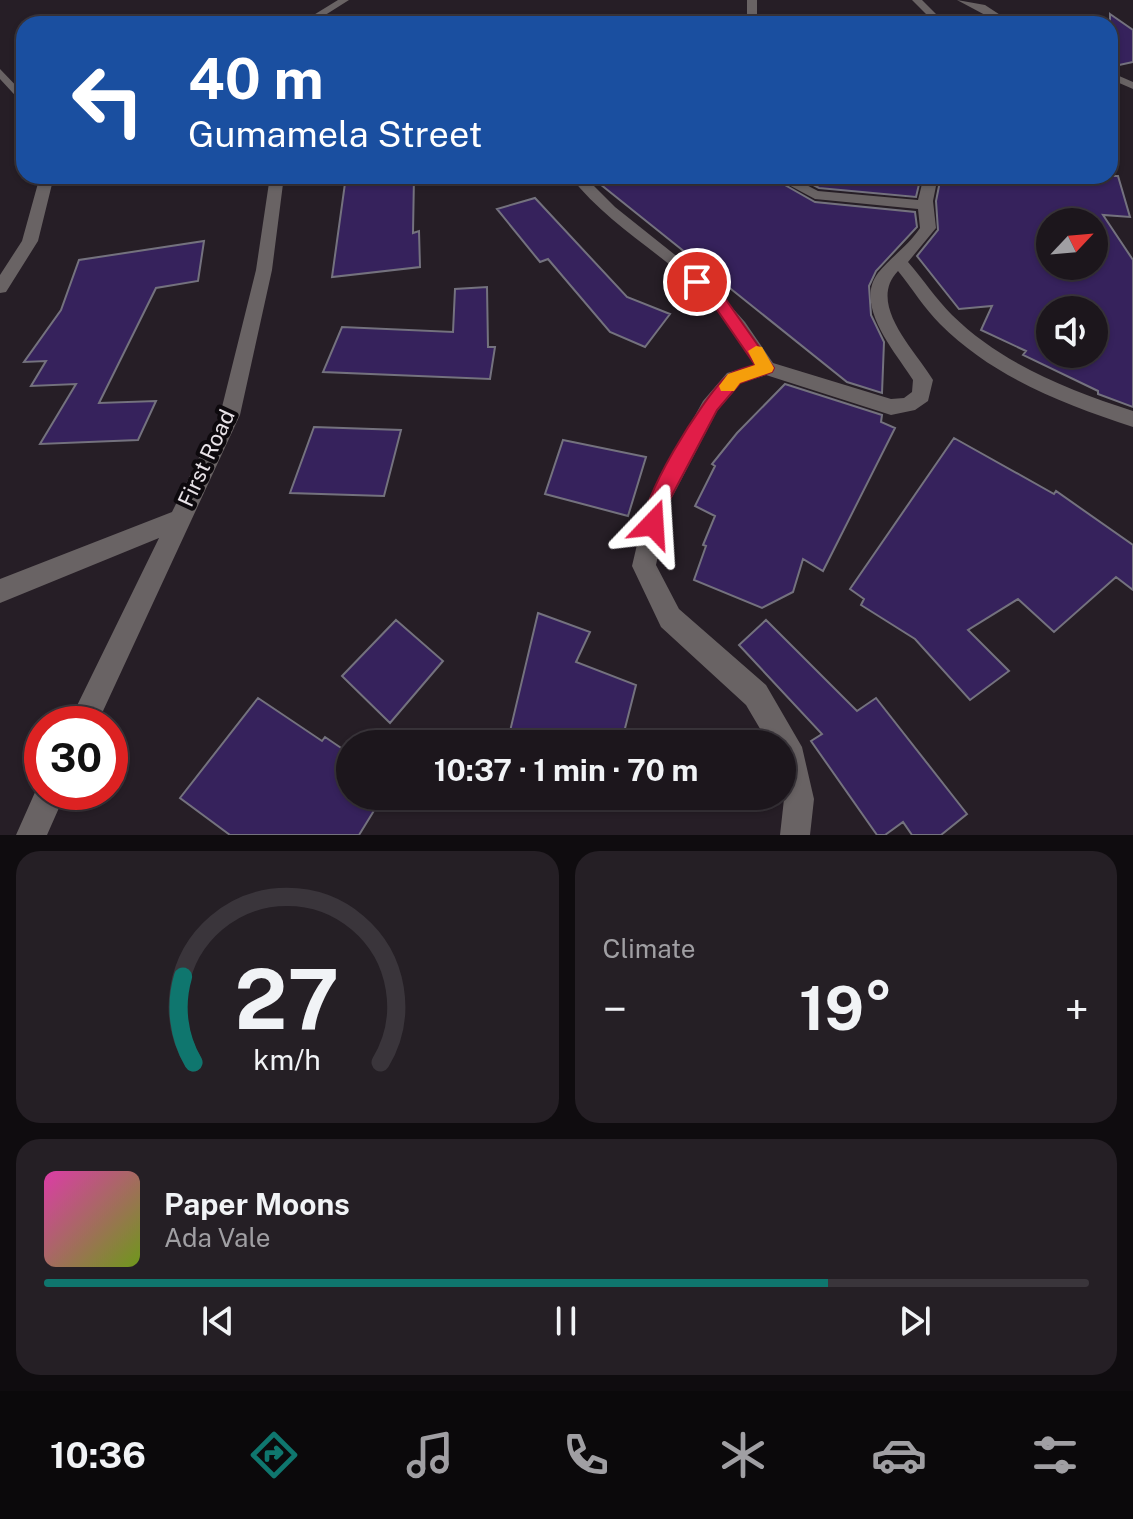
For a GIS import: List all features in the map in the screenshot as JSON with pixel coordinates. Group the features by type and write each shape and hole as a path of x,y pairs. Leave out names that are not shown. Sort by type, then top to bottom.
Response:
{"street":[{"path":"317,16 344,0"},
{"path":"917,0 933,16"},
{"path":"962,0 996,16"},
{"path":"0,72 16,91"},
{"path":"0,288 30,241 45,184"},
{"name":"First Road","path":"90,706 230,415 264,270 276,184"},
{"path":"585,184 616,215 718,301 752,343 766,368"},
{"path":"794,184 815,195 924,205"},
{"path":"795,835 799,799 792,757 756,695 670,618 644,566 658,502 710,406 734,378 766,368 891,407 908,405 921,396 923,380 883,317 877,296 878,284 898,261 911,252 928,228 924,205 927,184"},
{"path":"898,261 947,320 984,352 1031,382 1133,419"},
{"path":"0,591 177,520"},
{"path":"31,835 43,810"}],"building":[{"path":"1118,20 1133,30 1133,62 1118,65"},
{"path":"1118,176 1130,217 1108,215 1108,208 1036,208 1036,280 1108,280 1108,222 1133,260 1133,407 1098,394 1098,391 1050,368 1108,368 1108,296 1036,296 1036,361 1023,355 1026,351 981,330 992,306 959,309 917,256 938,230 936,201 939,184 1118,184"},
{"path":"345,184 414,184 413,233 419,231 420,267 332,277"},
{"path":"600,184 783,184 815,202 915,212 917,227 876,271 869,286 871,315 884,342 882,393 847,382"},
{"path":"811,184 919,184 916,197 819,188"},
{"path":"535,198 627,297 670,314 645,347 610,332 548,259 540,262 497,209"},
{"path":"204,241 198,281 156,288 99,403 156,401 138,440 40,444 76,384 31,386 46,361 24,362 61,310 79,260"},
{"path":"487,287 488,347 495,347 490,379 323,372 342,327 453,332 455,289"},
{"path":"785,384 882,415 881,422 895,428 823,571 803,559 793,592 762,608 694,580 715,516 695,506 715,466 712,464 737,433"},
{"path":"314,427 401,430 384,496 290,493"},
{"path":"954,438 1054,494 1056,491 1133,545 1133,590 1116,577 1054,632 1018,599 968,630 1009,671 970,700 915,639 861,605 864,599 850,589"},
{"path":"563,440 646,457 628,516 545,494"},
{"path":"538,613 590,632 576,662 636,685 625,730 510,730"},
{"path":"396,620 443,661 390,723 342,676"},
{"path":"766,620 857,711 876,698 967,814 941,835 912,835 903,822 885,835 877,835 811,741 822,734 739,645"},
{"path":"258,698 322,741 325,737 336,744 336,810 374,810 359,835 230,835 180,798"}],"slow traffic":[{"path":"727,386 734,378 766,368 756,351"}],"route":[{"path":"653,524 658,502 710,406 734,378 766,368 752,343 718,301 697,282"}]}
